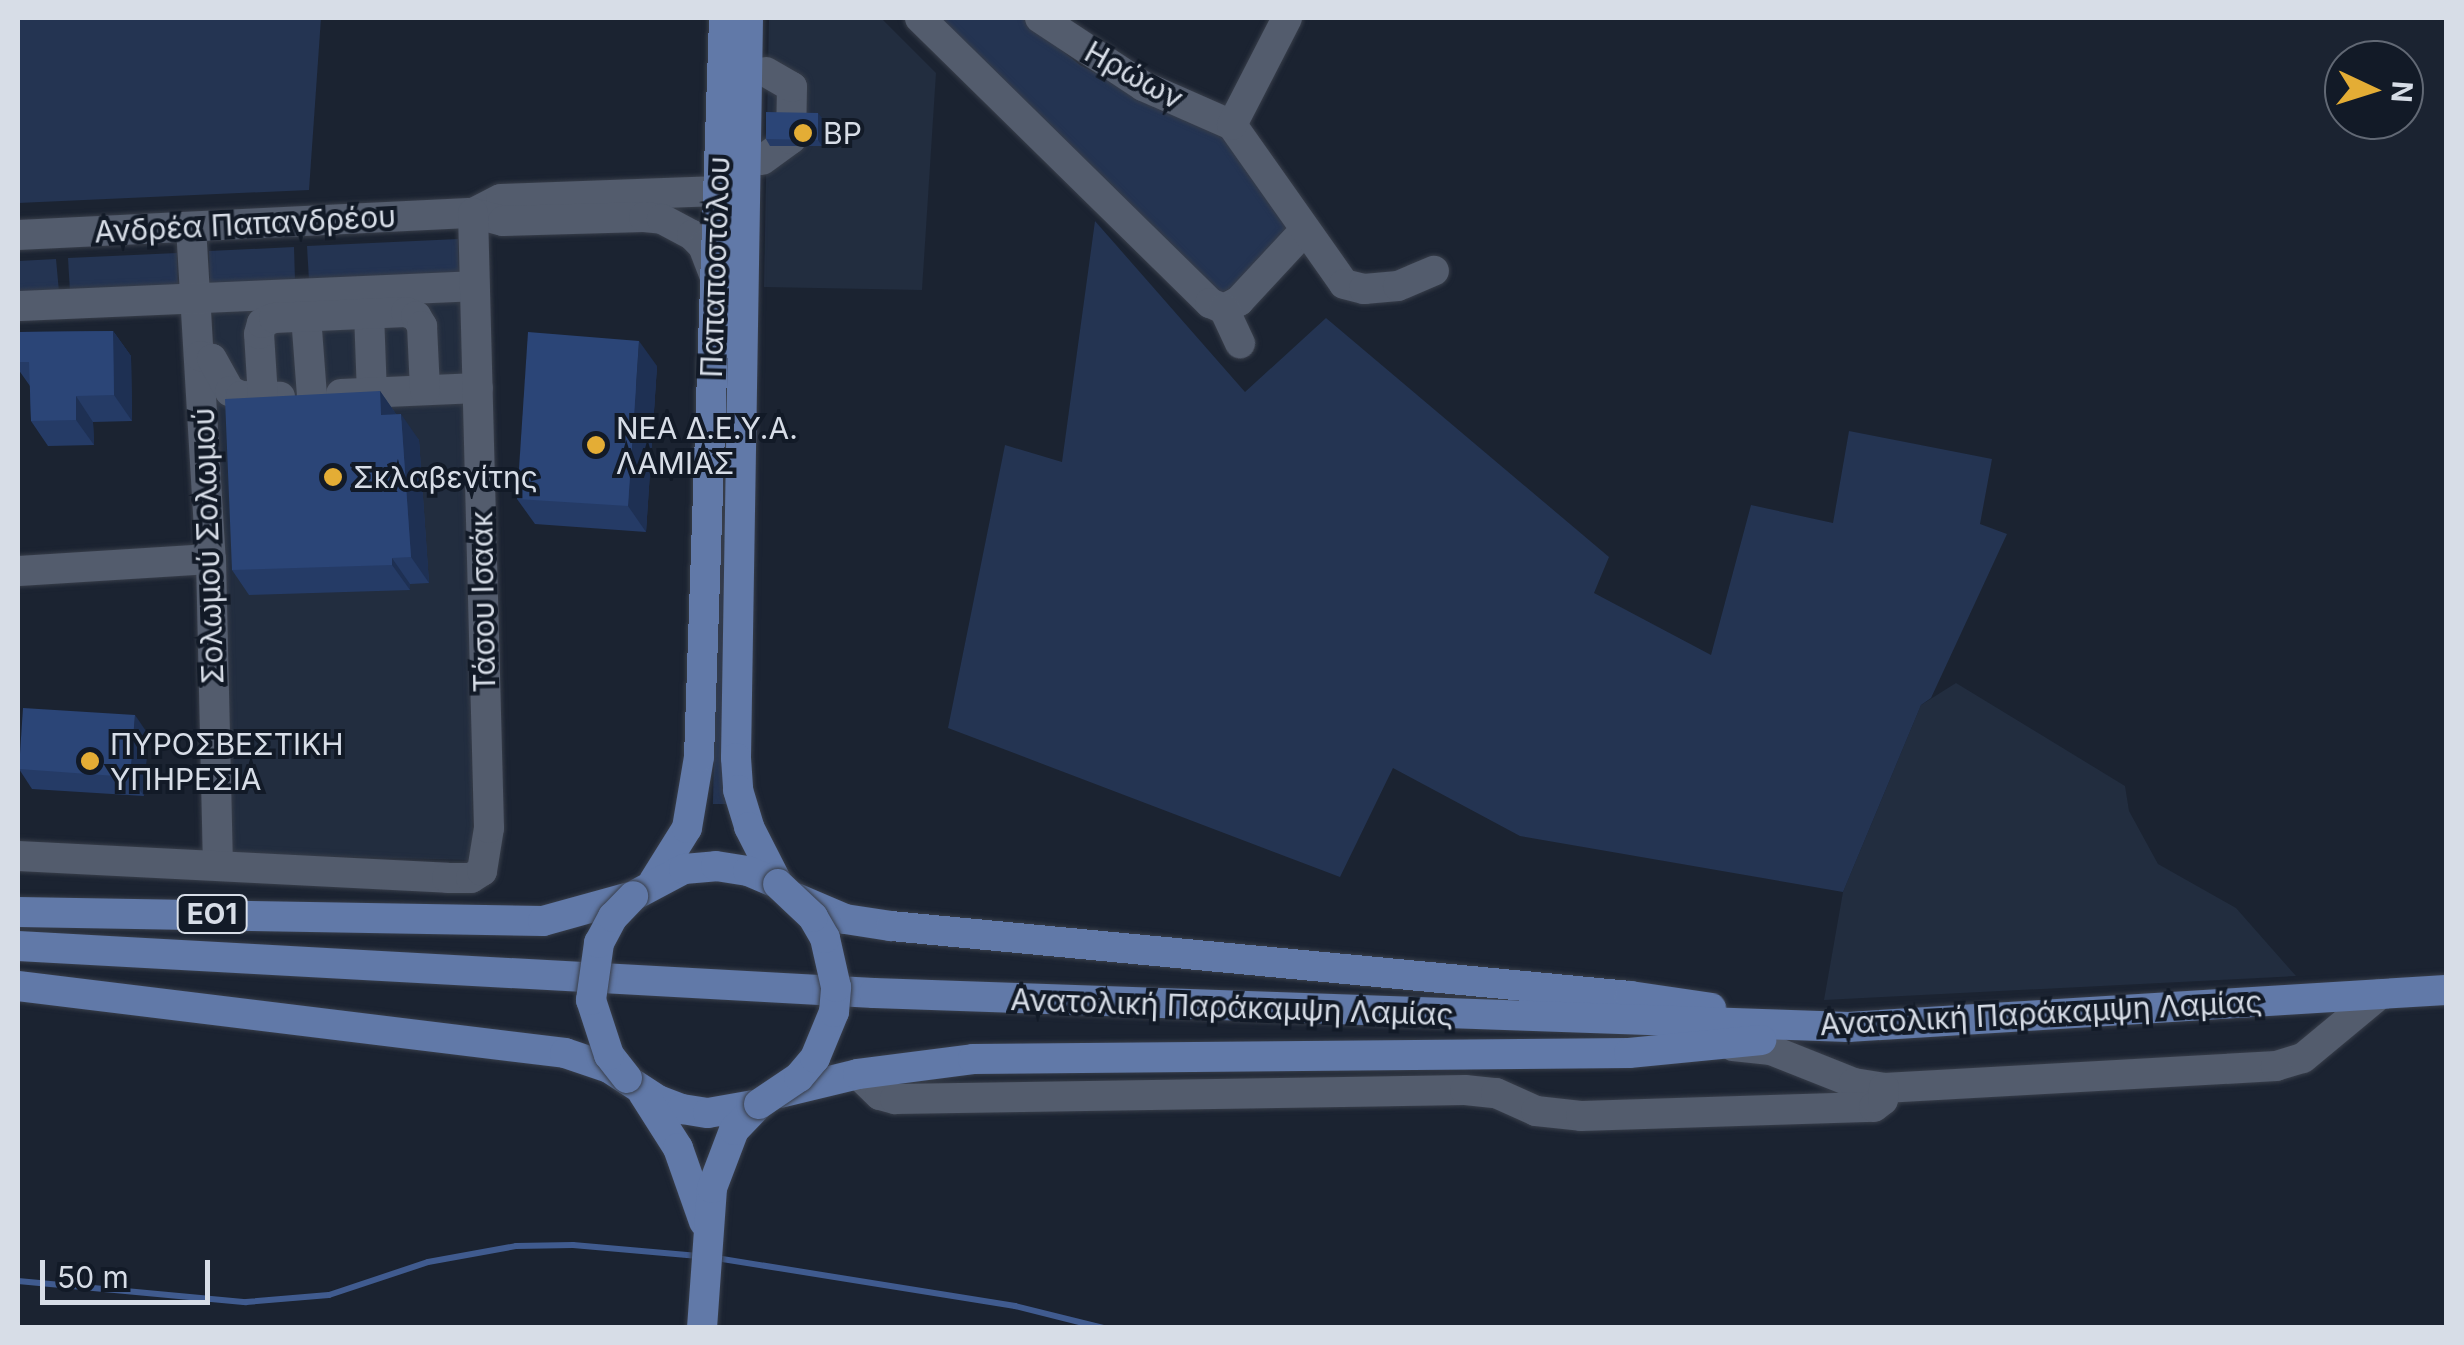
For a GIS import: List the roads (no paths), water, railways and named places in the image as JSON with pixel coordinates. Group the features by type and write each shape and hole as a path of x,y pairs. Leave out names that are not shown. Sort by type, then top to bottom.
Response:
{"main road":[{"name":"Παπαποστόλου","path":"724,18 741,382 738,790 749,827 787,891"},
{"name":"Παπαποστόλου","path":"644,888 687,828 694,791 714,278 731,198 748,18"},
{"name":"ΕΟ1","path":"18,912 543,920 644,888 684,869 716,866 748,871 787,891"},
{"path":"644,888 599,943 591,1000 609,1055 664,1119 706,1230"},
{"path":"787,891 845,919 891,926 1630,996 1848,1027"},
{"path":"702,1328 706,1230 724,1151 734,1130 815,1058 834,1012 833,962 819,928 787,891"},
{"name":"Ανατολική Παράκαμψη Λαμίας","path":"18,946 874,994 1848,1027 2446,990"},
{"path":"18,986 565,1053 633,1082 682,1109 708,1113 858,1074 973,1059 1522,1054 1725,1045 1848,1027"}],"street":[{"path":"920,18 1156,252 1210,303 1224,309 1240,343"},
{"name":"Ηρώων","path":"1040,18 1143,86 1232,125"},
{"path":"1287,18 1232,125 1344,284 1364,289 1398,286 1434,270"},
{"path":"762,160 791,139 792,88 766,72"},
{"name":"Ανδρέα Παπανδρέου","path":"473,212 501,199 731,198"},
{"name":"Ανδρέα Παπανδρέου","path":"18,235 473,212 503,221 624,216 662,219 703,246 714,278"},
{"name":"Τάσου Ισαάκ","path":"218,866 471,878 482,871 488,828 473,212"},
{"name":"Σολωμού Σολωμού","path":"191,227 212,559 218,866"},
{"path":"1224,309 1239,301 1304,232"},
{"path":"18,306 475,286"},
{"path":"263,398 262,322 306,316 406,312 416,316 422,326 425,390"},
{"path":"368,314 372,394"},
{"path":"306,316 312,395"},
{"path":"200,356 212,360 230,391 263,398 478,388"},
{"path":"18,571 212,559"},
{"path":"18,856 218,866"},
{"path":"1725,1045 1771,1050 1854,1083 1884,1088 2276,1066 2303,1058 2380,994"},
{"path":"18,995 134,1002"},
{"path":"1496,1093 1522,1054"},
{"path":"858,1074 880,1095 895,1099 1464,1090 1496,1093 1536,1110 1581,1116 1874,1107 1883,1100 1884,1088"}],"waterway":[{"path":"18,1281 246,1302 329,1295 428,1262 516,1246 573,1245 699,1256"},
{"path":"716,1258 1015,1306 1103,1328"}],"place":[{"name":"BP","path":"803,133"},
{"name":"ΝΕΑ Δ.Ε.Υ.Α. ΛΑΜΙΑΣ","path":"596,445"},
{"name":"Σκλαβενίτης","path":"333,477"},
{"name":"ΠΥΡΟΣΒΕΣΤΙΚΗ ΥΠΗΡΕΣΙΑ","path":"90,761"}]}
